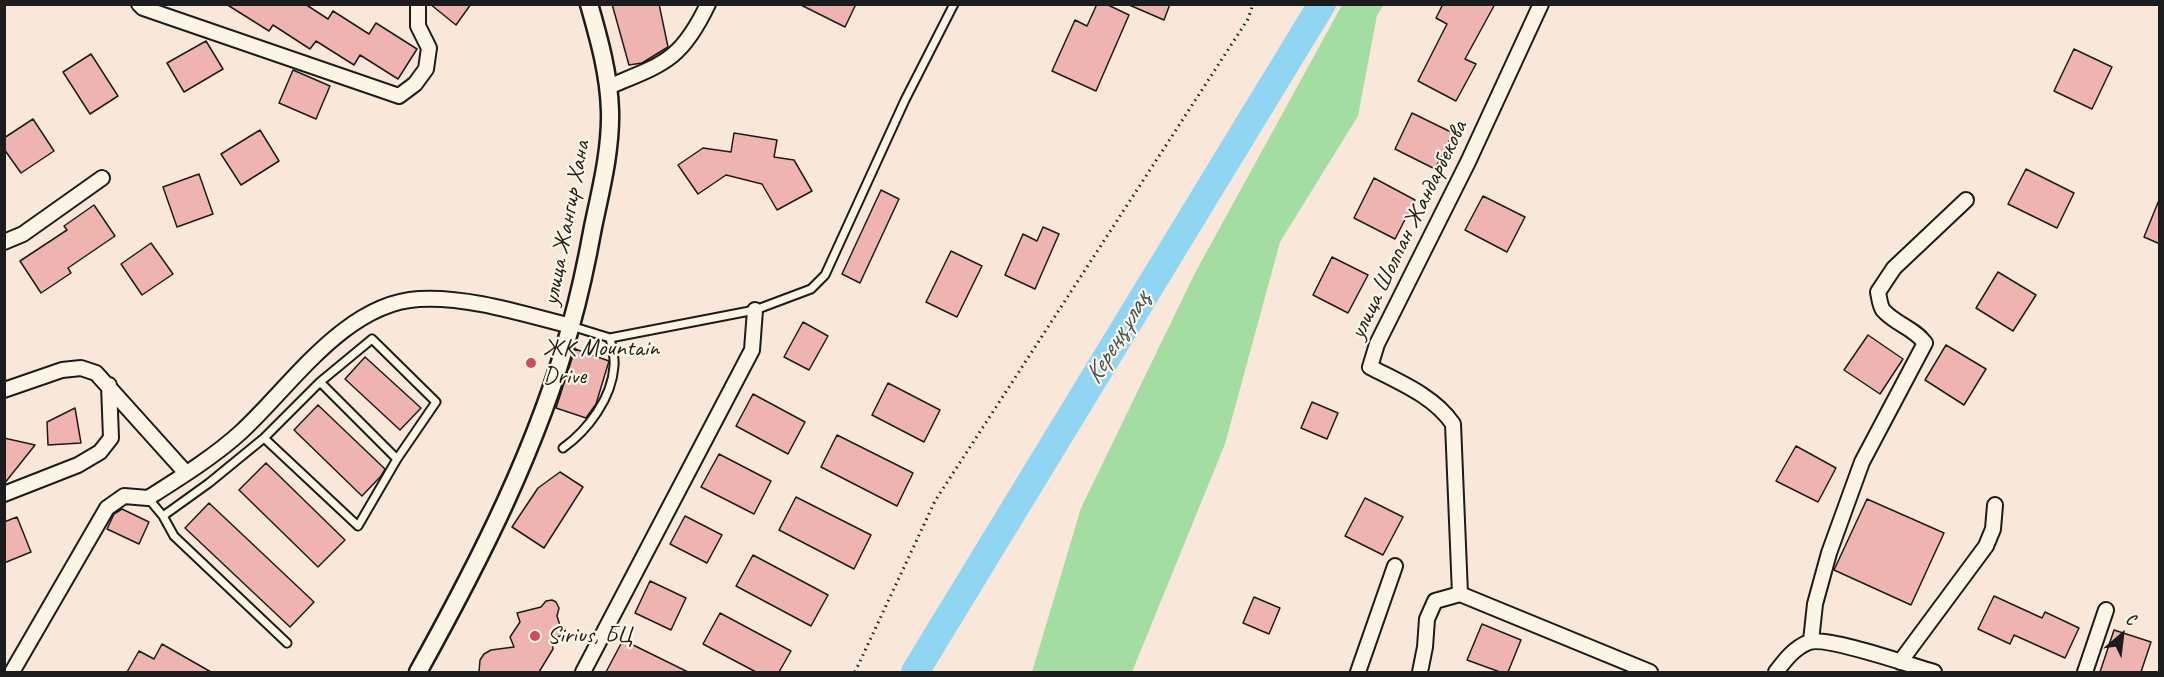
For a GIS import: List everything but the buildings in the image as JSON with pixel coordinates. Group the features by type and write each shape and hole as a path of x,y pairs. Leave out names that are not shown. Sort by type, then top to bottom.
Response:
{"street":[{"path":"139,4 143,9 399,96 415,84 426,69 429,48 418,26 418,4"},
{"name":"улица Жангир Хана","path":"418,672 484,547 507,495 547,396 571,326 603,178 610,112 604,59 589,4"},
{"path":"608,87 658,66 672,57 684,46 699,24 708,4"},
{"name":"улица Шолпан Жандарбекова","path":"1460,594 1453,424 1445,412 1424,397 1370,367 1377,344 1468,162 1541,4"},
{"path":"4,242 23,234 102,178"},
{"path":"1811,641 1815,604 1829,553 1862,462 1925,344 1919,335 1882,309 1878,292 1894,268 1966,200"},
{"path":"12,672 107,508 124,496 148,498 240,434 329,341 376,309 416,299 448,299 571,326"},
{"path":"583,672 752,350 755,310"},
{"path":"4,390 62,370 81,368 96,373 186,473"},
{"path":"4,494 78,465 100,452 111,438 109,385"},
{"path":"1900,662 1986,546 1993,529 1995,505"},
{"path":"1358,672 1395,566"},
{"path":"1419,672 1425,647 1427,619 1435,601 1460,594 1650,672"},
{"path":"2085,672 2106,610"},
{"path":"1776,672 1790,653 1811,641 1840,644 1934,672"}],"lane":[{"path":"571,326 610,338 755,310 811,289 825,274 905,100 954,4"},
{"path":"563,448 577,438 603,402 610,387 615,364 610,338"},
{"path":"163,516 209,483 264,438 320,382 372,339 436,402 397,459 358,526 264,438"},
{"path":"320,382 397,459"},
{"path":"148,498 163,516 174,536 287,643"}],"path":[{"path":"855,672 935,501 1248,19 1253,4"}],"green space":[{"path":"1342,5 1384,5 1377,15 1358,116 1280,242 1225,444 1132,672 1032,672 1081,508 1195,273"}],"waterway":[{"name":"Кереңқұлақ","path":"915,672 1322,4"}],"place":[{"name":"ЖК Mountain Drive","path":"531,363"},
{"name":"Sirius, БЦ","path":"535,636"}]}
